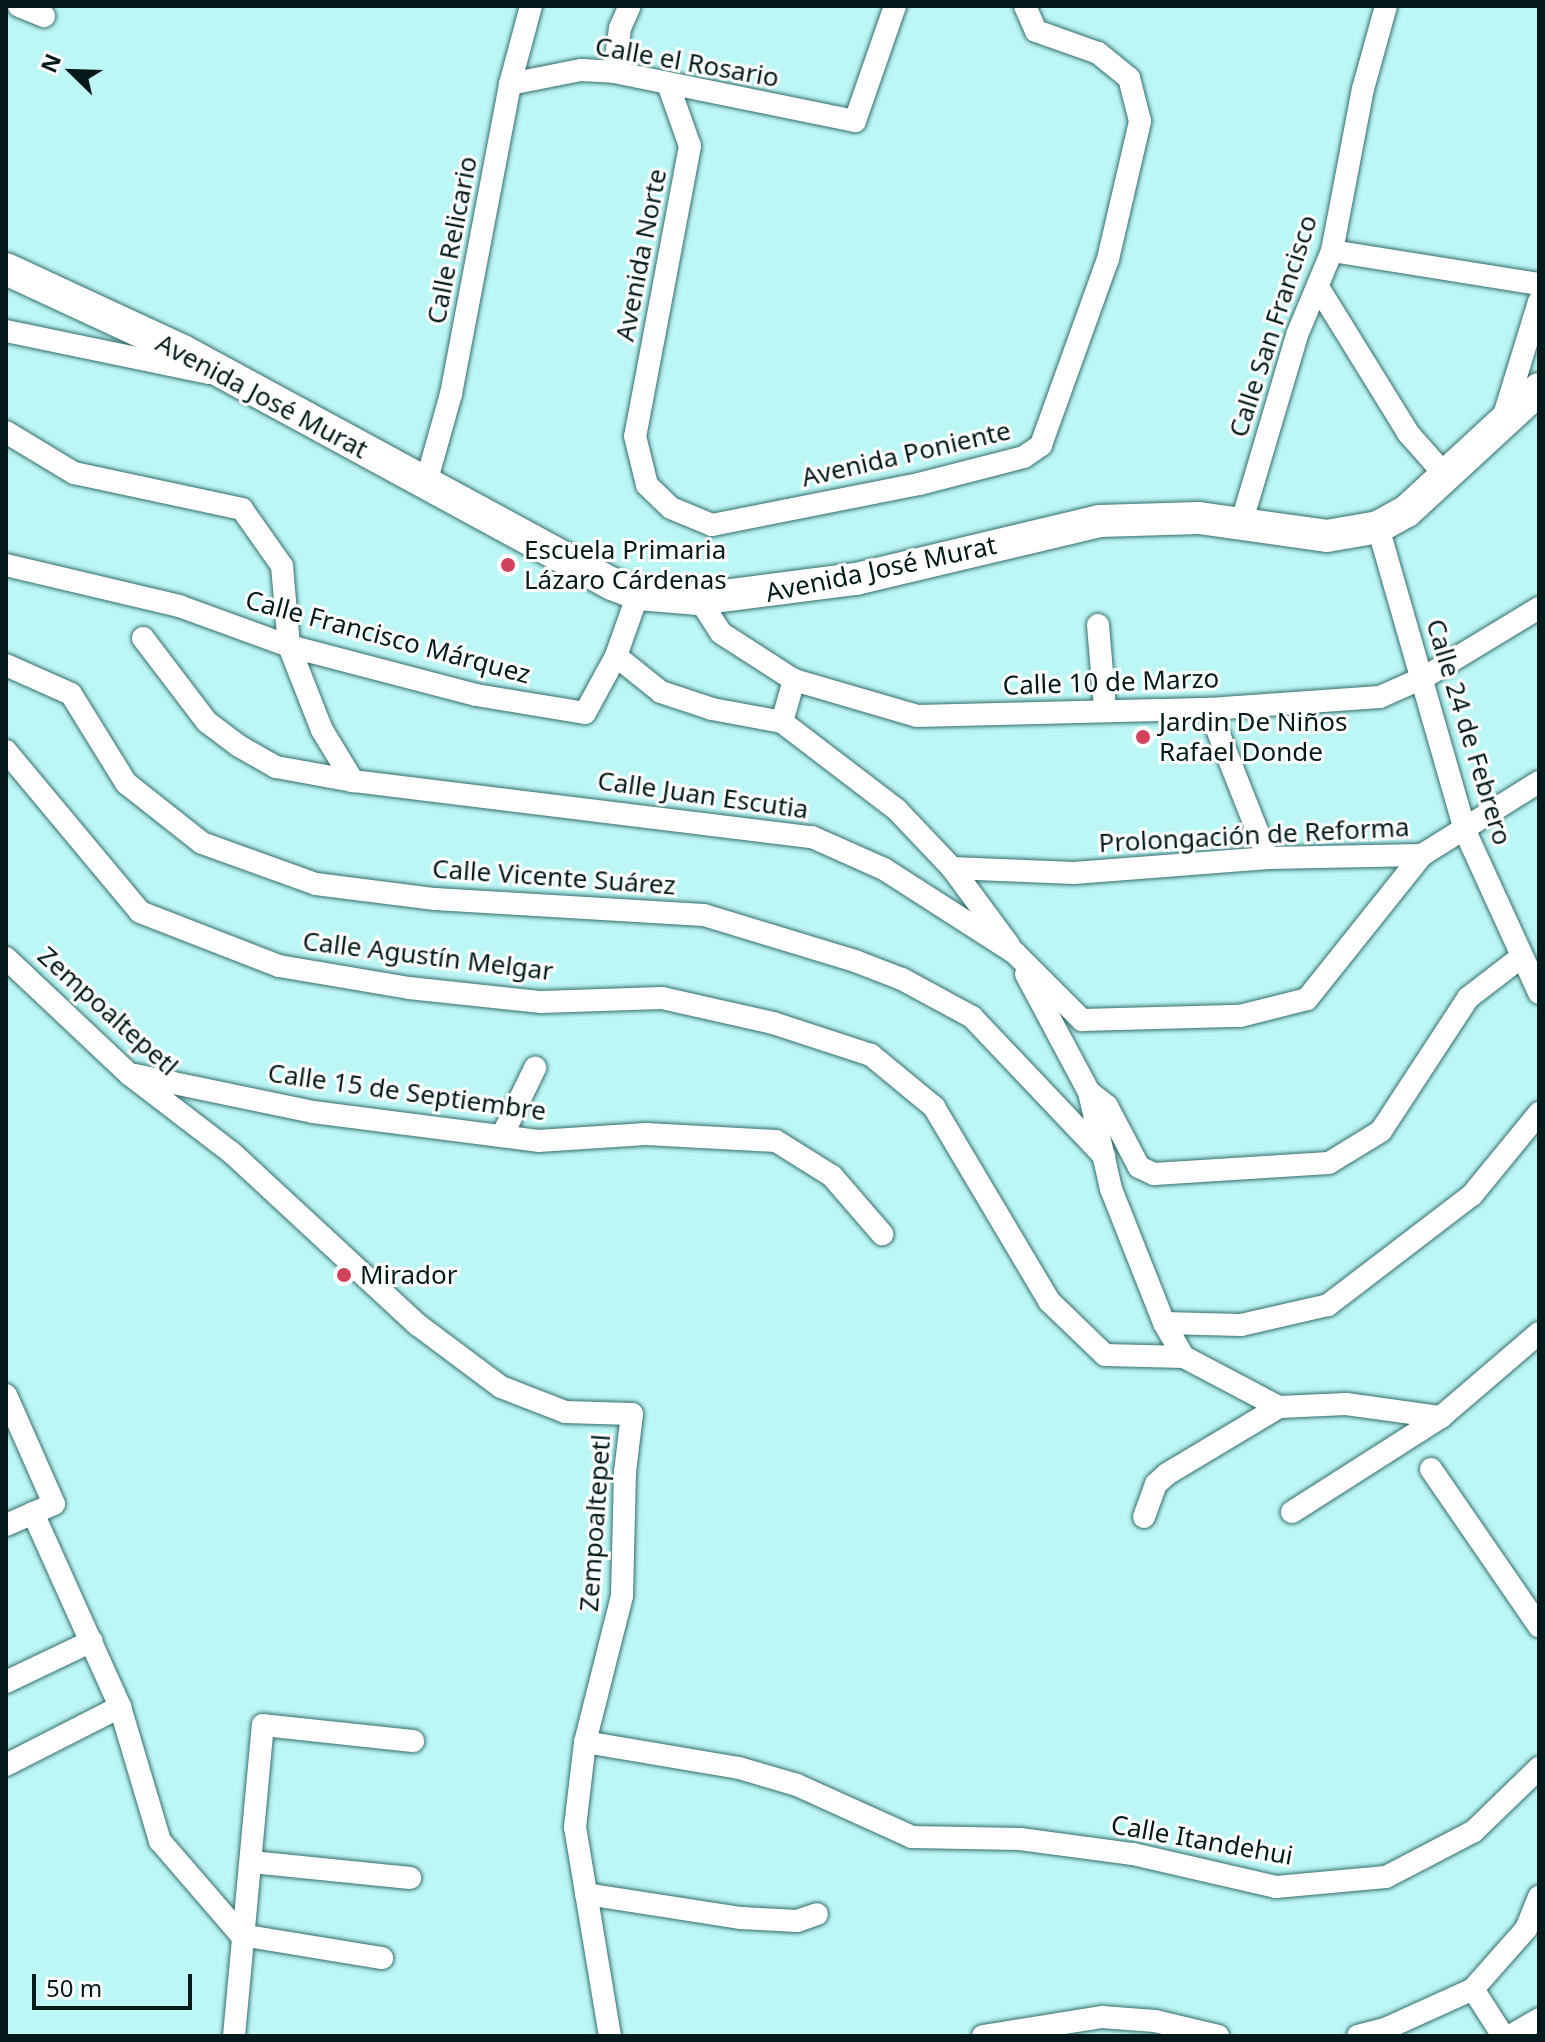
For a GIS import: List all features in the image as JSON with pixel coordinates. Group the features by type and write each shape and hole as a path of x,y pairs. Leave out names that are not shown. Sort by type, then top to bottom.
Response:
{"street":[{"path":"19,6 44,16"},
{"name":"Calle Relicario","path":"426,483 451,394 510,84 531,6"},
{"path":"614,72 620,28 630,6"},
{"name":"Calle el Rosario","path":"510,84 581,70 614,72 669,87 855,121 895,6"},
{"name":"Calle San Francisco","path":"1242,521 1297,335 1332,251 1363,89 1386,6"},
{"name":"Avenida Poniente","path":"635,436 647,485 671,508 712,525 919,484 1024,457 1041,445 1108,259 1140,121 1129,78 1098,53 1036,31 1019,9"},
{"name":"Avenida Norte","path":"635,436 690,146 669,87"},
{"path":"1332,251 1539,284"},
{"name":"Avenida José Murat","path":"6,269 229,377 638,594 699,599 856,579 1099,521 1242,521 1327,536 1378,527 1407,511 1539,389"},
{"path":"1318,287 1408,433 1446,476"},
{"path":"1501,427 1539,302"},
{"path":"6,331 229,377"},
{"path":"10,438 74,473 242,509 282,566 289,646 322,730 353,781"},
{"name":"Calle 24 de Febrero","path":"1378,527 1425,677 1465,831 1520,958 1539,993"},
{"name":"Calle Francisco Márquez","path":"6,565 179,606 289,646 476,695 585,713 616,656 638,594"},
{"name":"Calle 10 de Marzo","path":"699,599 721,633 794,680 917,716 1105,709 1209,709 1380,697 1425,677 1539,608"},
{"path":"1098,625 1105,709"},
{"name":"Calle Juan Escutia","path":"143,638 207,722 239,746 276,767 353,781 812,837 884,869 1015,953"},
{"path":"616,656 661,692 712,709 782,722 897,810 952,868 1015,953 1082,1020 1240,1016 1307,999 1422,855"},
{"name":"Calle Vicente Suárez","path":"6,665 71,694 126,783 202,843 316,884 435,899 704,915 855,961 902,979 972,1017 1104,1156"},
{"path":"782,722 794,680"},
{"path":"1209,709 1268,858"},
{"name":"Calle Agustín Melgar","path":"6,751 140,912 279,966 409,988 541,1002 662,998 773,1023 871,1055 934,1107 1049,1301 1105,1355 1184,1357"},
{"name":"Prolongación de Reforma","path":"952,868 1074,873 1268,858 1422,855 1465,831 1539,782"},
{"path":"1015,953 1089,1092 1111,1189 1164,1323 1184,1357 1279,1407"},
{"name":"Zempoaltepetl","path":"6,958 129,1074 192,1118 418,1325 501,1387 565,1412 632,1414 625,1472 622,1596 585,1742 575,1827 610,2036"},
{"path":"1089,1092 1107,1106 1139,1167 1154,1174 1329,1163 1381,1131 1468,998 1520,958"},
{"path":"502,1136 535,1068"},
{"name":"Calle 15 de Septiembre","path":"129,1074 313,1112 538,1141 646,1134 776,1141 832,1176 882,1234"},
{"path":"1164,1323 1241,1325 1328,1305 1472,1195 1539,1113"},
{"path":"1292,1512 1441,1417 1539,1333"},
{"path":"6,1395 54,1504 6,1525"},
{"path":"1144,1517 1156,1484 1167,1474 1279,1407 1346,1404 1441,1417"},
{"path":"1431,1469 1539,1626"},
{"path":"33,1513 120,1707 160,1841 241,1935 382,1958"},
{"path":"6,1682 92,1641"},
{"path":"6,1765 120,1707"},
{"path":"234,2036 241,1935 252,1862 263,1725 413,1741"},
{"name":"Calle Itandehui","path":"585,1742 739,1768 830,1795 912,1837 1020,1839 1133,1854 1276,1887 1386,1877 1474,1831 1539,1768"},
{"path":"252,1862 410,1878"},
{"path":"586,1894 741,1918 797,1921 817,1914"},
{"path":"1358,2036 1385,2029 1473,1989 1526,1929 1539,1897"},
{"path":"1473,1989 1503,2036"},
{"path":"983,2036 1102,2017 1155,2021 1218,2036"},
{"path":"1510,2036 1539,2019"}],"place":[{"name":"Escuela Primaria Lázaro Cárdenas","path":"508,565"},
{"name":"Jardin De Niños Rafael Donde","path":"1143,737"},
{"name":"Mirador","path":"344,1275"}]}
